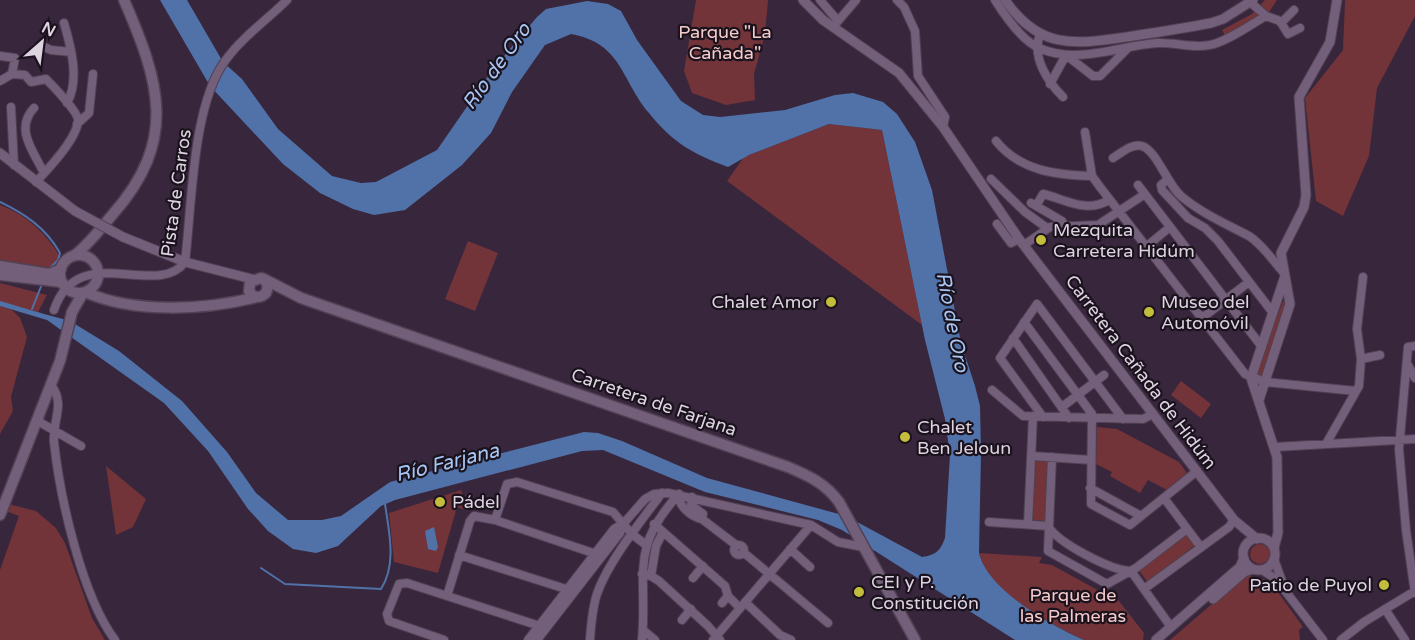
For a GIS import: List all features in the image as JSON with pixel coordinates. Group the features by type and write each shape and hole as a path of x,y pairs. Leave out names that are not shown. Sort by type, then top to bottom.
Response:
{"main road":[{"path":"72,312 61,269 64,261 75,255 92,240 136,188 148,161 156,126 157,93 151,67 124,0"},
{"path":"92,240 92,259 105,299"},
{"path":"75,255 92,259"},
{"path":"0,266 16,274"},
{"path":"45,277 61,269"},
{"path":"0,275 45,277 65,287"},
{"path":"0,514 60,361 72,312 84,292 97,279"},
{"path":"264,279 268,290 260,296 251,294 250,284 264,279"},
{"name":"Carretera de Farjana","path":"264,279 301,298 788,467 824,485 843,510 915,640"},
{"name":"Carretera de Farjana","path":"226,301 250,284"},
{"name":"Carretera de Farjana","path":"65,287 105,299 152,308 260,296 301,298"}],"street":[{"name":"Pista de Carros","path":"65,287 76,279 168,274 175,272 185,262 201,118 210,86 224,62 287,0"},
{"name":"Carretera Cañada de Hidúm","path":"803,0 893,67 943,126 1022,242 1236,523"},
{"path":"820,0 836,24 856,0"},
{"path":"995,0 1023,35 1038,47 1066,55 1093,76 1100,76 1128,48"},
{"path":"1005,0 1023,23 1040,34 1068,43 1210,23 1224,19 1252,1 1266,16 1281,23 1288,34 1300,28"},
{"path":"1259,400 1290,304 1281,257 1284,244 1304,207 1306,195 1299,97 1330,42 1337,0"},
{"path":"903,1 917,39 918,76 945,117 943,126"},
{"path":"1281,23 1294,10"},
{"path":"1066,55 1158,43 1202,46 1217,43 1266,16"},
{"path":"64,23 71,52 73,90 67,103"},
{"path":"1040,34 1038,47 1044,72 1050,84 1063,97"},
{"path":"36,48 42,46 51,50 71,52"},
{"path":"1050,84 1066,55"},
{"path":"0,56 15,58 12,74"},
{"path":"0,81 12,74 25,75 31,82 46,79 76,115 77,124"},
{"path":"36,182 66,145 77,124 89,113 93,74"},
{"path":"11,107 14,165"},
{"path":"34,108 26,119 25,130 44,173"},
{"path":"1085,132 1092,176 1108,200 1147,246 1240,369 1251,378 1265,382 1356,391"},
{"path":"996,141 1010,155 1041,171 1065,176 1092,176"},
{"path":"1113,159 1133,146 1144,146 1152,153 1167,180 1187,200 1236,232 1254,240 1285,275"},
{"path":"0,153 75,212 123,237 185,262 232,276 250,284"},
{"path":"991,179 1025,212 1047,228"},
{"path":"1167,180 1161,185 1162,190 1188,218 1211,233 1274,313"},
{"path":"1138,185 1262,347"},
{"path":"1065,226 1062,221 1034,204 1043,194 1084,206 1097,206 1108,200"},
{"path":"997,224 1011,243 1022,242 1047,228 1098,225 1145,194"},
{"path":"1147,246 1170,228"},
{"path":"1284,589 1274,559 1278,526 1275,447 1251,378 1285,275"},
{"path":"1326,444 1356,391 1361,359 1358,324 1363,277"},
{"path":"1202,318 1249,282"},
{"path":"54,310 65,287"},
{"path":"1043,417 1000,358 1037,304 1123,419"},
{"path":"1024,322 1078,394 1093,419 1089,500 1095,508 1128,525 1197,471"},
{"path":"1013,338 1069,418"},
{"path":"1341,640 1385,609 1415,592 1406,530 1399,439 1401,400 1412,347"},
{"path":"1361,359 1380,355"},
{"path":"1408,365 1415,378"},
{"path":"1062,406 1104,375"},
{"path":"51,385 59,399 54,430 70,526 92,598 115,640"},
{"path":"992,390 1019,414 1043,417 1143,419 1153,414"},
{"path":"1028,524 1034,416"},
{"path":"36,420 81,446"},
{"path":"1275,447 1415,439"},
{"path":"1032,456 1091,460"},
{"path":"1052,457 1048,526 1049,553 1109,584 1131,571 1187,529"},
{"path":"495,520 509,482 517,482 613,512 632,534 646,545"},
{"path":"1090,488 1141,516"},
{"path":"590,640 595,601 602,584 632,534 662,493"},
{"path":"570,591 588,574 616,526 624,523 645,500 662,493 679,494 811,525 838,542 862,544"},
{"path":"679,494 682,507 736,545 735,553 739,555 743,552 828,623"},
{"path":"642,640 642,574 646,545 654,524 679,494"},
{"path":"692,497 691,505 703,514 702,519"},
{"path":"1164,498 1200,546"},
{"path":"447,596 470,521 474,516 495,520 599,555"},
{"path":"989,522 1048,526"},
{"path":"1236,523 1274,548"},
{"path":"1144,589 1200,546 1236,523"},
{"path":"1236,523 1244,555 1258,570 1273,575 1323,640"},
{"path":"654,524 725,586 728,596 782,637 791,640"},
{"path":"642,574 651,576 691,609 716,639 811,525"},
{"path":"1048,526 1054,536 1115,569 1131,571 1172,627"},
{"path":"1156,640 1240,567 1248,543 1260,539 1278,526"},
{"path":"651,576 656,546 663,532"},
{"path":"790,549 810,567"},
{"path":"459,555 570,591"},
{"path":"537,640 543,627 599,555"},
{"path":"1165,640 1244,572 1270,566 1274,559"},
{"path":"693,578 703,566"},
{"path":"588,574 602,584"},
{"path":"444,640 389,621 387,614 399,584 407,583 543,627"},
{"path":"722,603 728,596"},
{"path":"682,620 691,609"},
{"path":"1385,609 1405,640"},
{"path":"528,640 543,627"},
{"path":"643,630 655,640"}],"green space":[{"name":"Parque \"La Cañada\"","path":"696,0 768,0 765,34 754,74 755,100 726,105 692,93 684,71"},
{"path":"1265,0 1277,0 1264,20 1229,43 1222,30 1252,14"},
{"path":"1345,0 1415,0 1415,16 1377,88 1369,156 1343,216 1316,201 1305,98 1343,50"},
{"path":"829,124 882,130 922,325 727,181 744,157"},
{"path":"0,205 19,214 42,233 61,258 57,266 48,273 0,262"},
{"path":"468,241 498,253 475,311 445,299"},
{"path":"0,283 47,295 38,312 0,302"},
{"path":"1283,301 1286,303 1263,376 1255,374"},
{"path":"0,306 12,310 20,318 27,337 11,397 13,411 0,434"},
{"path":"1181,381 1211,404 1201,418 1171,395"},
{"path":"1097,427 1117,429 1179,462 1190,477 1169,491 1148,480 1140,493 1110,476 1112,472 1096,464"},
{"path":"1036,459 1048,459 1045,521 1032,520"},
{"path":"106,466 146,499 133,527 116,535"},
{"path":"461,490 468,511 457,507 438,573 394,562 389,513"},
{"path":"0,502 36,511 56,528 65,543 92,618 105,640 0,640 0,570 19,516 0,509"},
{"path":"1185,531 1196,544 1149,584 1138,569"},
{"path":"1260,544 1267,547 1270,554 1267,561 1260,564 1253,561 1250,554 1253,547"},
{"name":"Parque de las Palmeras","path":"979,553 1042,557 1039,563 1052,565 1103,593 1115,596 1144,633 1143,640 1084,640 1064,630 1034,613 1005,592 984,567"},
{"path":"1246,575 1270,581 1303,627 1299,630 1300,640 1170,640"}],"water":[{"name":"Río de Oro","path":"160,0 187,0 223,62 242,79 278,129 332,176 361,183 376,182 437,150 493,69 537,17 546,9 587,1 608,4 621,11 637,40 681,101 703,115 720,117 785,110 835,95 853,93 883,102 897,114 915,142 932,190 961,343 980,406 979,553 984,566 1007,593 1038,616 1084,640 1015,640 842,530 818,520 705,492 603,450 582,451 395,500 381,506 338,546 316,553 293,549 268,531 248,509 208,451 164,403 47,320 0,306 0,302 70,321 119,351 182,401 227,452 256,493 288,520 322,520 341,516 390,482 584,432 598,433 622,441 707,478 846,516 922,557 937,552 945,538 950,455 945,419 925,340 882,130 829,124 749,155 728,167 694,152 675,140 649,113 611,54 588,39 571,34 545,45 512,92 491,133 462,165 405,210 374,215 353,209 320,193 283,164 210,86"},
{"path":"434,527 438,547 436,551 428,549 425,531"}],"waterway":[{"path":"0,202 34,223 48,236 60,253 58,260 50,268"},
{"path":"32,309 42,284"},
{"name":"Río Farjana","path":"0,302 40,314"},
{"path":"261,568 285,584 381,589 386,579 390,559 390,537 385,504"}],"place":[{"name":"Mezquita Carretera Hidúm","path":"1041,240"},
{"name":"Chalet Amor","path":"831,302"},
{"name":"Museo del Automóvil","path":"1149,312"},
{"name":"Chalet Ben Jeloun","path":"905,437"},
{"name":"Pádel","path":"440,502"},
{"name":"Patio de Puyol","path":"1384,585"},
{"name":"CEI y P. Constitución","path":"859,592"}]}
